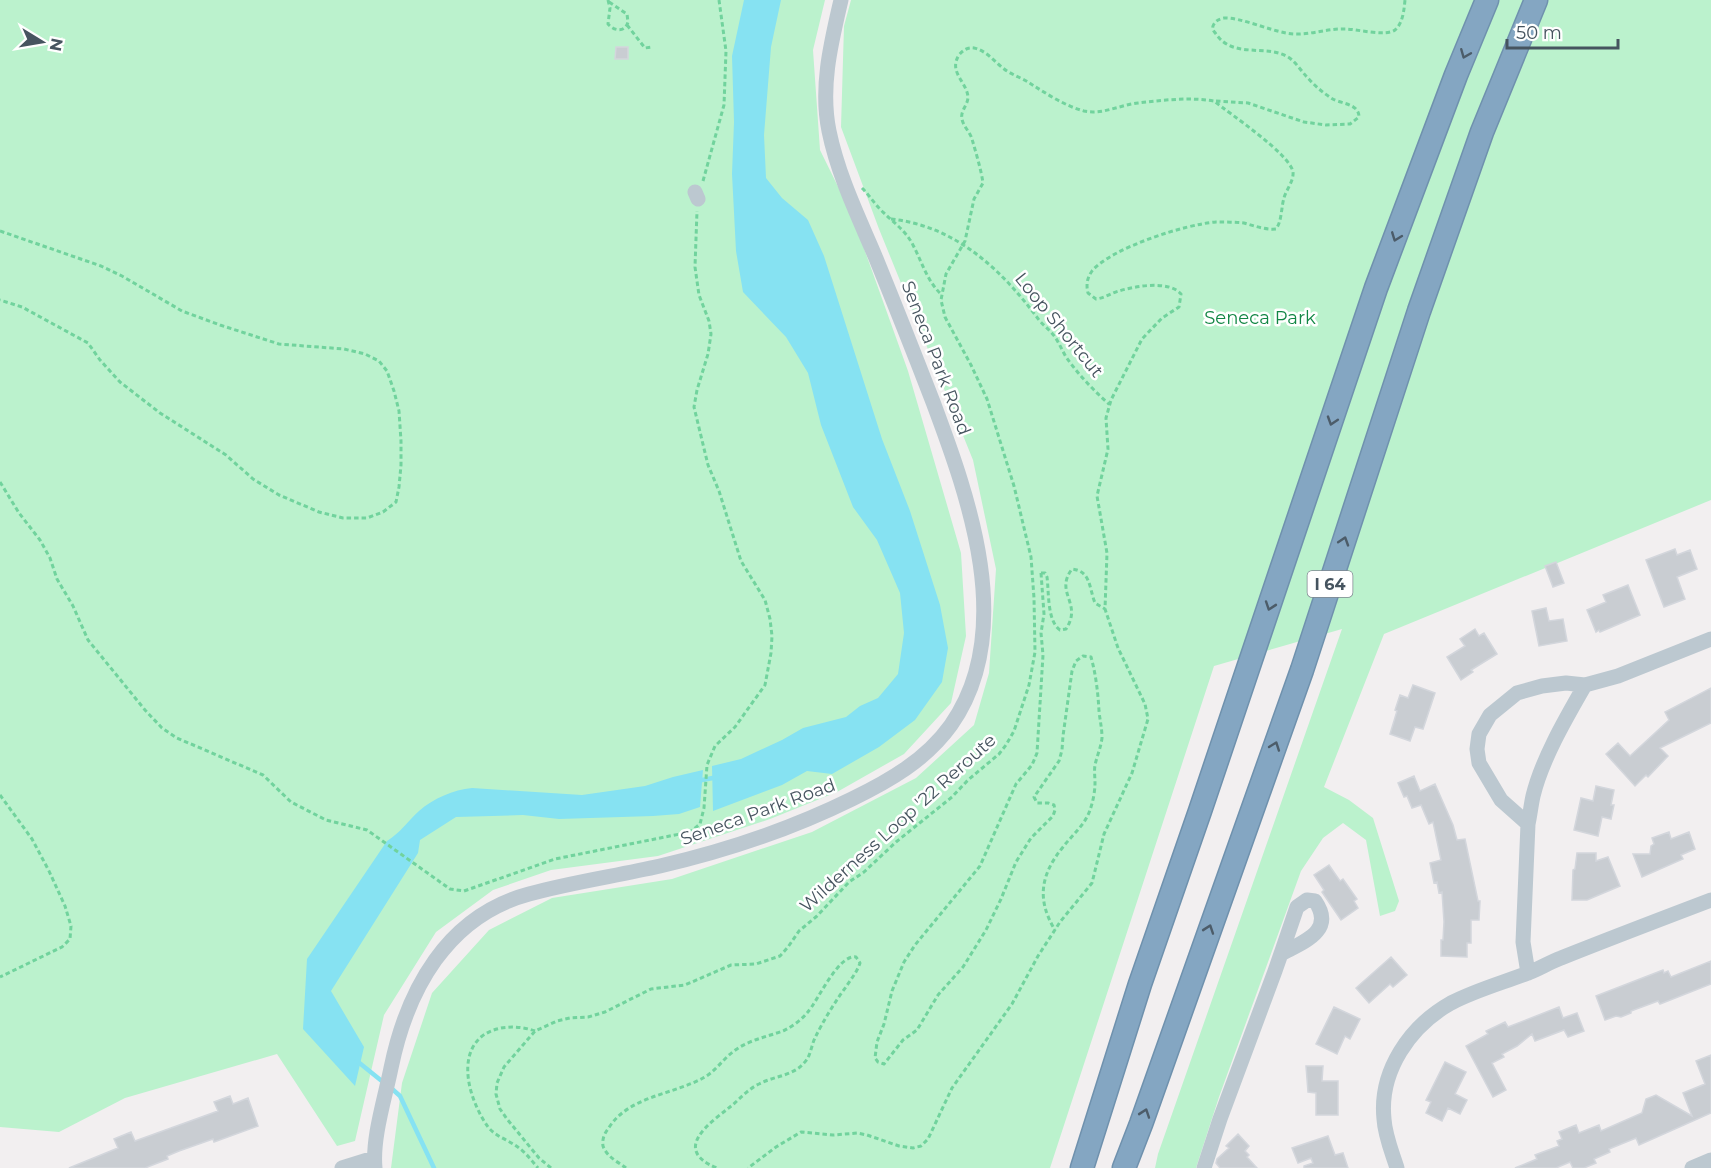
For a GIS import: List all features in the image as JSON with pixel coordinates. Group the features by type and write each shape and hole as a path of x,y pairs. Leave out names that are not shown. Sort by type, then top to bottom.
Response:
{"highway":[{"name":"I 64","path":"1082,1168 1140,984 1376,288 1456,75 1487,0"},
{"name":"I 64","path":"1124,1168 1302,670 1419,311 1482,132 1536,0"}],"street":[{"name":"Seneca Park Road","path":"374,1163 376,1140 394,1050 405,1015 430,966 442,950 469,925 491,910 527,894 706,854 825,812 874,788 912,764 942,736 965,702 978,666 984,632 982,586 976,542 951,450 909,337 838,166 829,131 826,78 830,46 841,0"},
{"path":"1528,824 1501,800 1479,763 1477,749 1479,734 1490,715 1517,693 1542,686 1566,683 1585,685 1618,676 1711,639"},
{"path":"1528,973 1523,942 1528,824 1534,795 1544,767 1563,724 1585,685"},
{"path":"1397,1168 1383,1119 1385,1088 1404,1046 1425,1022 1450,1004 1493,984 1528,973 1558,959 1711,900"},
{"path":"1204,1168 1281,954"},
{"path":"1692,1168 1711,1161"},
{"path":"342,1168 374,1163"}],"path":[{"path":"0,482 19,513 40,540 88,640 162,728 177,738 263,776 291,801 326,820 368,830 450,889 464,891 555,859 690,832 700,824 704,808 707,765 715,746 735,727 765,685 771,652 770,619 765,600 741,561 719,491 708,465 694,407 711,334 709,321 699,295 695,267 696,196 724,105 726,51 719,0"},
{"path":"941,295 946,274 965,241 974,199 983,183 972,139 962,119 963,109 968,100 955,66 958,56 964,50 973,48 984,52 1018,78 1083,111 1102,111 1139,103 1184,98 1248,103 1304,122 1326,125 1350,124 1359,117 1357,109 1323,93 1287,57 1268,52 1248,51 1226,44 1217,36 1213,26 1219,19 1229,18 1291,34 1342,29 1391,32 1400,24 1405,0"},
{"path":"609,1 608,24 620,30 627,26"},
{"path":"609,1 627,14 627,26 645,48 652,47"},
{"path":"748,1168 780,1144 801,1132 833,1135 857,1133 899,1146 913,1148 921,1146 928,1138 952,1088 1012,1004 1055,930 1092,883 1104,834 1132,773 1148,719 1145,704 1121,655 1104,609 1107,553 1097,496 1108,449 1106,418 1109,405 1142,339 1162,318 1179,307 1181,294 1177,289 1159,285 1119,291 1096,299 1088,293 1086,288 1088,278 1094,269 1104,261 1166,233 1215,222 1244,223 1276,230 1285,194 1293,177 1291,166 1276,149 1214,101"},
{"name":"Wilderness Loop '22 Reroute","path":"551,1168 539,1158 507,1119 500,1109 496,1094 497,1083 504,1067 535,1031 557,1021 605,1012 651,989 685,985 735,963 756,964 780,956 794,937 849,882 868,869 904,834 956,794 968,780 999,754 1012,735 1029,685 1035,651 1031,557 1014,486 992,413 978,379 943,312 941,295 933,287 913,244 861,186"},
{"name":"Loop Shortcut","path":"891,219 905,220 941,232 993,266 1018,292 1040,322 1050,330 1067,359 1082,378 1109,405"},
{"path":"0,231 101,266 182,311 220,325 279,344 344,349 365,354 379,361 387,371 399,411 400,465 396,502 383,512 367,518 343,518 319,512 279,495 253,479 226,455 160,413 120,382 88,343 22,307 0,300"},
{"path":"1055,930 1044,904 1043,885 1050,866 1062,848 1078,832 1090,811 1096,784 1095,765 1101,741 1102,724 1097,685 1091,657 1083,656 1076,662 1059,761 1034,797 1037,803 1048,802 1054,805 1053,816 1031,838 1016,862 986,930 963,967 938,995 917,1030 903,1040 884,1064 875,1058 877,1042 892,991 904,962 915,945 980,866 1014,789 1032,765 1037,753 1043,655 1041,633 1044,614 1041,573 1045,573 1047,577 1051,615 1056,627 1060,630 1066,629 1073,613 1065,584 1067,575 1072,569 1084,573 1088,578 1095,603 1104,609"},
{"path":"0,795 32,839 66,906 71,926 70,939 62,947 0,976"},
{"path":"626,1168 610,1156 603,1146 606,1130 624,1111 660,1094 703,1079 746,1043 780,1032 795,1024 807,1013 844,961 849,957 856,957 860,963 858,969 844,988 817,1035 806,1062 790,1073 757,1084 697,1137 695,1147 699,1155 717,1168"},
{"path":"535,1031 518,1027 496,1029 487,1033 474,1044 468,1075 473,1099 488,1126 521,1149 538,1168"}],"green space":[{"path":"0,0 825,0 813,50 820,150 852,215 908,371 961,553 966,636 951,703 904,754 837,792 770,819 658,856 551,870 493,890 436,932 384,1015 355,1141 337,1146 277,1054 125,1098 59,1132 0,1127"},
{"name":"Seneca Park","path":"851,0 1711,0 1711,500 1384,634 1324,787 1349,800 1373,818 1399,901 1395,911 1380,916 1366,840 1343,823 1323,838 1301,871 1219,1097 1196,1168 1155,1168 1342,629 1214,666 1050,1168 391,1168 402,1083 432,993 489,930 552,898 672,879 812,832 916,778 974,725 989,673 996,569 973,460 879,229 841,127 844,26"}],"water":[{"path":"744,0 781,0 771,47 764,135 766,178 782,198 808,220 824,256 882,439 910,511 940,605 948,648 942,682 915,720 879,747 832,774 807,771 782,785 713,811 712,766 741,759 803,728 846,717 860,706 878,698 898,674 904,633 900,593 877,540 853,507 821,425 808,373 786,337 743,292 736,251 732,174 734,122 732,56"},
{"path":"703,770 700,807 679,814 559,819 523,815 456,817 420,840 418,853 331,991 364,1047 355,1086 303,1029 307,959 387,841 431,802 451,793 472,788 582,795 645,786"}],"building":[{"path":"616,47 628,47 628,59 615,59"},
{"path":"1675,549 1677,555 1690,550 1697,569 1677,577 1685,599 1664,607 1646,560"},
{"path":"1556,562 1564,583 1553,587 1545,566"},
{"path":"1628,585 1640,615 1596,632 1587,610 1606,602 1603,595"},
{"path":"1546,608 1549,621 1563,619 1567,641 1539,646 1532,611"},
{"path":"1475,629 1479,636 1484,633 1497,654 1471,670 1473,672 1461,680 1447,657 1465,646 1460,639"},
{"path":"1413,685 1435,693 1423,729 1415,727 1410,741 1390,734 1400,695 1408,698"},
{"path":"1711,688 1711,723 1660,748 1668,756 1648,777 1646,775 1635,786 1606,754 1618,743 1630,756 1669,720 1665,712"},
{"path":"1414,776 1420,791 1435,784 1457,840 1465,839 1478,901 1480,901 1479,920 1471,920 1471,943 1467,943 1467,957 1441,956 1444,922 1442,892 1439,893 1437,882 1434,883 1430,863 1441,860 1433,822 1429,824 1421,805 1412,808 1398,783"},
{"path":"1596,786 1614,790 1611,819 1602,817 1598,836 1574,830 1581,798 1593,801"},
{"path":"1669,832 1671,839 1689,832 1695,849 1681,855 1683,859 1642,877 1633,854 1650,854 1651,846 1654,844 1652,838"},
{"path":"1577,853 1596,853 1596,861 1608,857 1620,886 1587,900 1572,900 1573,870"},
{"path":"1329,865 1340,881 1343,879 1357,899 1354,901 1358,908 1341,920 1322,892 1324,890 1314,875"},
{"path":"1391,957 1407,975 1393,987 1390,984 1369,1003 1356,988"},
{"path":"1711,961 1711,984 1660,1004 1658,1001 1621,1017 1616,1016 1605,1020 1596,996 1663,970 1664,973 1668,971 1671,977"},
{"path":"1334,1007 1360,1019 1350,1039 1345,1036 1337,1054 1316,1044"},
{"path":"1559,1007 1563,1018 1577,1013 1584,1031 1568,1037 1564,1030 1535,1041 1532,1034 1502,1054 1504,1057 1492,1063 1506,1090 1493,1097 1466,1046 1488,1034 1486,1031 1505,1022 1508,1027"},
{"path":"1711,1055 1711,1113 1639,1145 1636,1138 1609,1149 1610,1152 1594,1159 1596,1163 1584,1168 1573,1168 1570,1162 1556,1168 1515,1168 1537,1159 1535,1155 1559,1146 1557,1141 1562,1139 1559,1132 1576,1125 1579,1133 1599,1125 1601,1131 1642,1113 1646,1099 1656,1095 1692,1116 1683,1093 1705,1084 1696,1061"},
{"path":"1445,1062 1466,1072 1455,1094 1467,1100 1460,1114 1448,1108 1442,1121 1426,1113 1431,1102 1426,1100"},
{"path":"1306,1066 1323,1066 1322,1081 1338,1081 1338,1115 1316,1115 1316,1093 1308,1092"},
{"path":"230,1096 233,1104 248,1098 258,1126 214,1142 213,1139 179,1151 167,1156 168,1159 145,1168 69,1168 118,1148 114,1139 131,1132 135,1141 218,1111 214,1102"},
{"path":"1238,1134 1249,1146 1245,1151 1249,1155 1247,1157 1257,1168 1220,1168 1216,1163 1217,1159 1229,1148 1226,1146"},
{"path":"1328,1136 1335,1155 1343,1153 1348,1168 1304,1168 1313,1163 1311,1158 1298,1163 1292,1148"}],"waterway":[{"path":"697,781 718,777"},
{"path":"357,1061 383,1082"},
{"path":"390,1087 400,1096 434,1168"}]}
